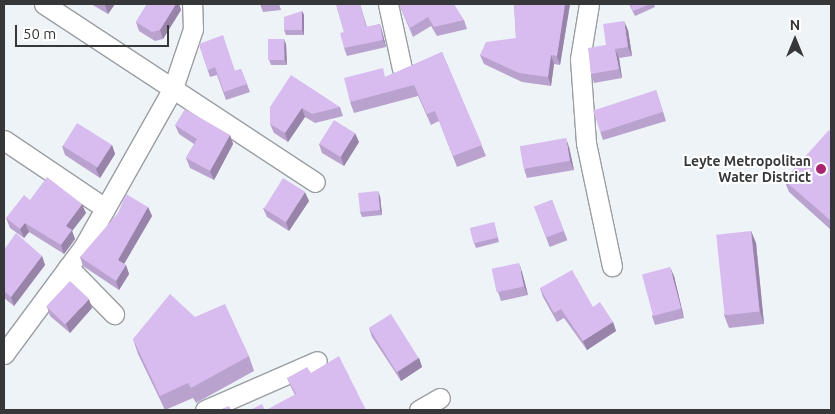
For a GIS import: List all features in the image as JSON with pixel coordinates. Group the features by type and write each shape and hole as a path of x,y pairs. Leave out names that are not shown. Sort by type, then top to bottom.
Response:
{"street":[{"path":"44,4 315,182"},
{"path":"4,354 68,268 105,208 173,88 193,29 192,4"},
{"path":"388,4 402,69"},
{"path":"589,4 580,59 586,144 612,266"},
{"path":"4,140 105,208"},
{"path":"68,268 114,314"},
{"path":"205,410 317,361"},
{"path":"419,410 440,398"}],"building":[{"path":"147,4 176,4 160,30 152,32 136,22"},
{"path":"336,4 360,4 366,27 380,24 383,40 344,48 340,33 344,32"},
{"path":"399,4 454,4 464,20 434,27 428,17 410,28"},
{"path":"514,4 565,4 557,56 551,55 548,77 519,73 480,55 486,42 516,38"},
{"path":"630,4 650,4 633,11"},
{"path":"302,11 302,30 284,30 284,17"},
{"path":"624,21 628,47 615,49 619,69 591,74 588,48 606,45 603,24"},
{"path":"223,35 235,71 241,69 247,84 224,92 215,67 208,70 199,44"},
{"path":"268,39 284,39 284,60 268,60"},
{"path":"442,52 482,145 453,156 435,111 427,114 414,85 350,102 344,78 383,68 385,77"},
{"path":"291,75 340,107 312,114 302,108 285,133 270,124 270,107"},
{"path":"656,90 663,112 600,132 593,110"},
{"path":"185,109 230,135 210,171 186,158 197,139 175,125"},
{"path":"334,120 355,133 340,157 319,144"},
{"path":"77,123 112,145 97,168 63,146"},
{"name":"Leyte Metropolitan Water District","path":"829,130 831,132 831,221 784,180"},
{"path":"566,138 570,161 524,169 520,146"},
{"path":"47,177 82,204 66,226 72,230 61,245 25,223 20,229 6,218 24,195 30,200"},
{"path":"283,178 305,192 286,222 264,209"},
{"path":"378,191 380,210 360,212 358,193"},
{"path":"126,194 148,207 118,260 126,265 116,281 80,257 118,213"},
{"path":"552,200 564,231 546,238 534,207"},
{"path":"494,222 498,238 474,244 470,228"},
{"path":"751,231 759,312 725,315 716,235"},
{"path":"16,233 42,256 11,297 4,291 4,250"},
{"path":"519,263 524,286 497,292 492,269"},
{"path":"670,267 681,309 653,316 642,275"},
{"path":"572,270 593,307 600,302 613,322 583,341 561,309 554,313 540,288"},
{"path":"70,281 89,299 65,324 46,307"},
{"path":"170,294 195,317 225,304 249,356 191,388 188,383 160,396 133,339"},
{"path":"391,314 419,358 397,372 369,328"},
{"path":"339,356 366,410 266,410 296,394 287,378 307,367 311,373"},
{"path":"262,404 265,410 250,410"},
{"path":"229,406 231,410 219,410"}],"place":[{"name":"Leyte Metropolitan Water District","path":"821,169"}]}
